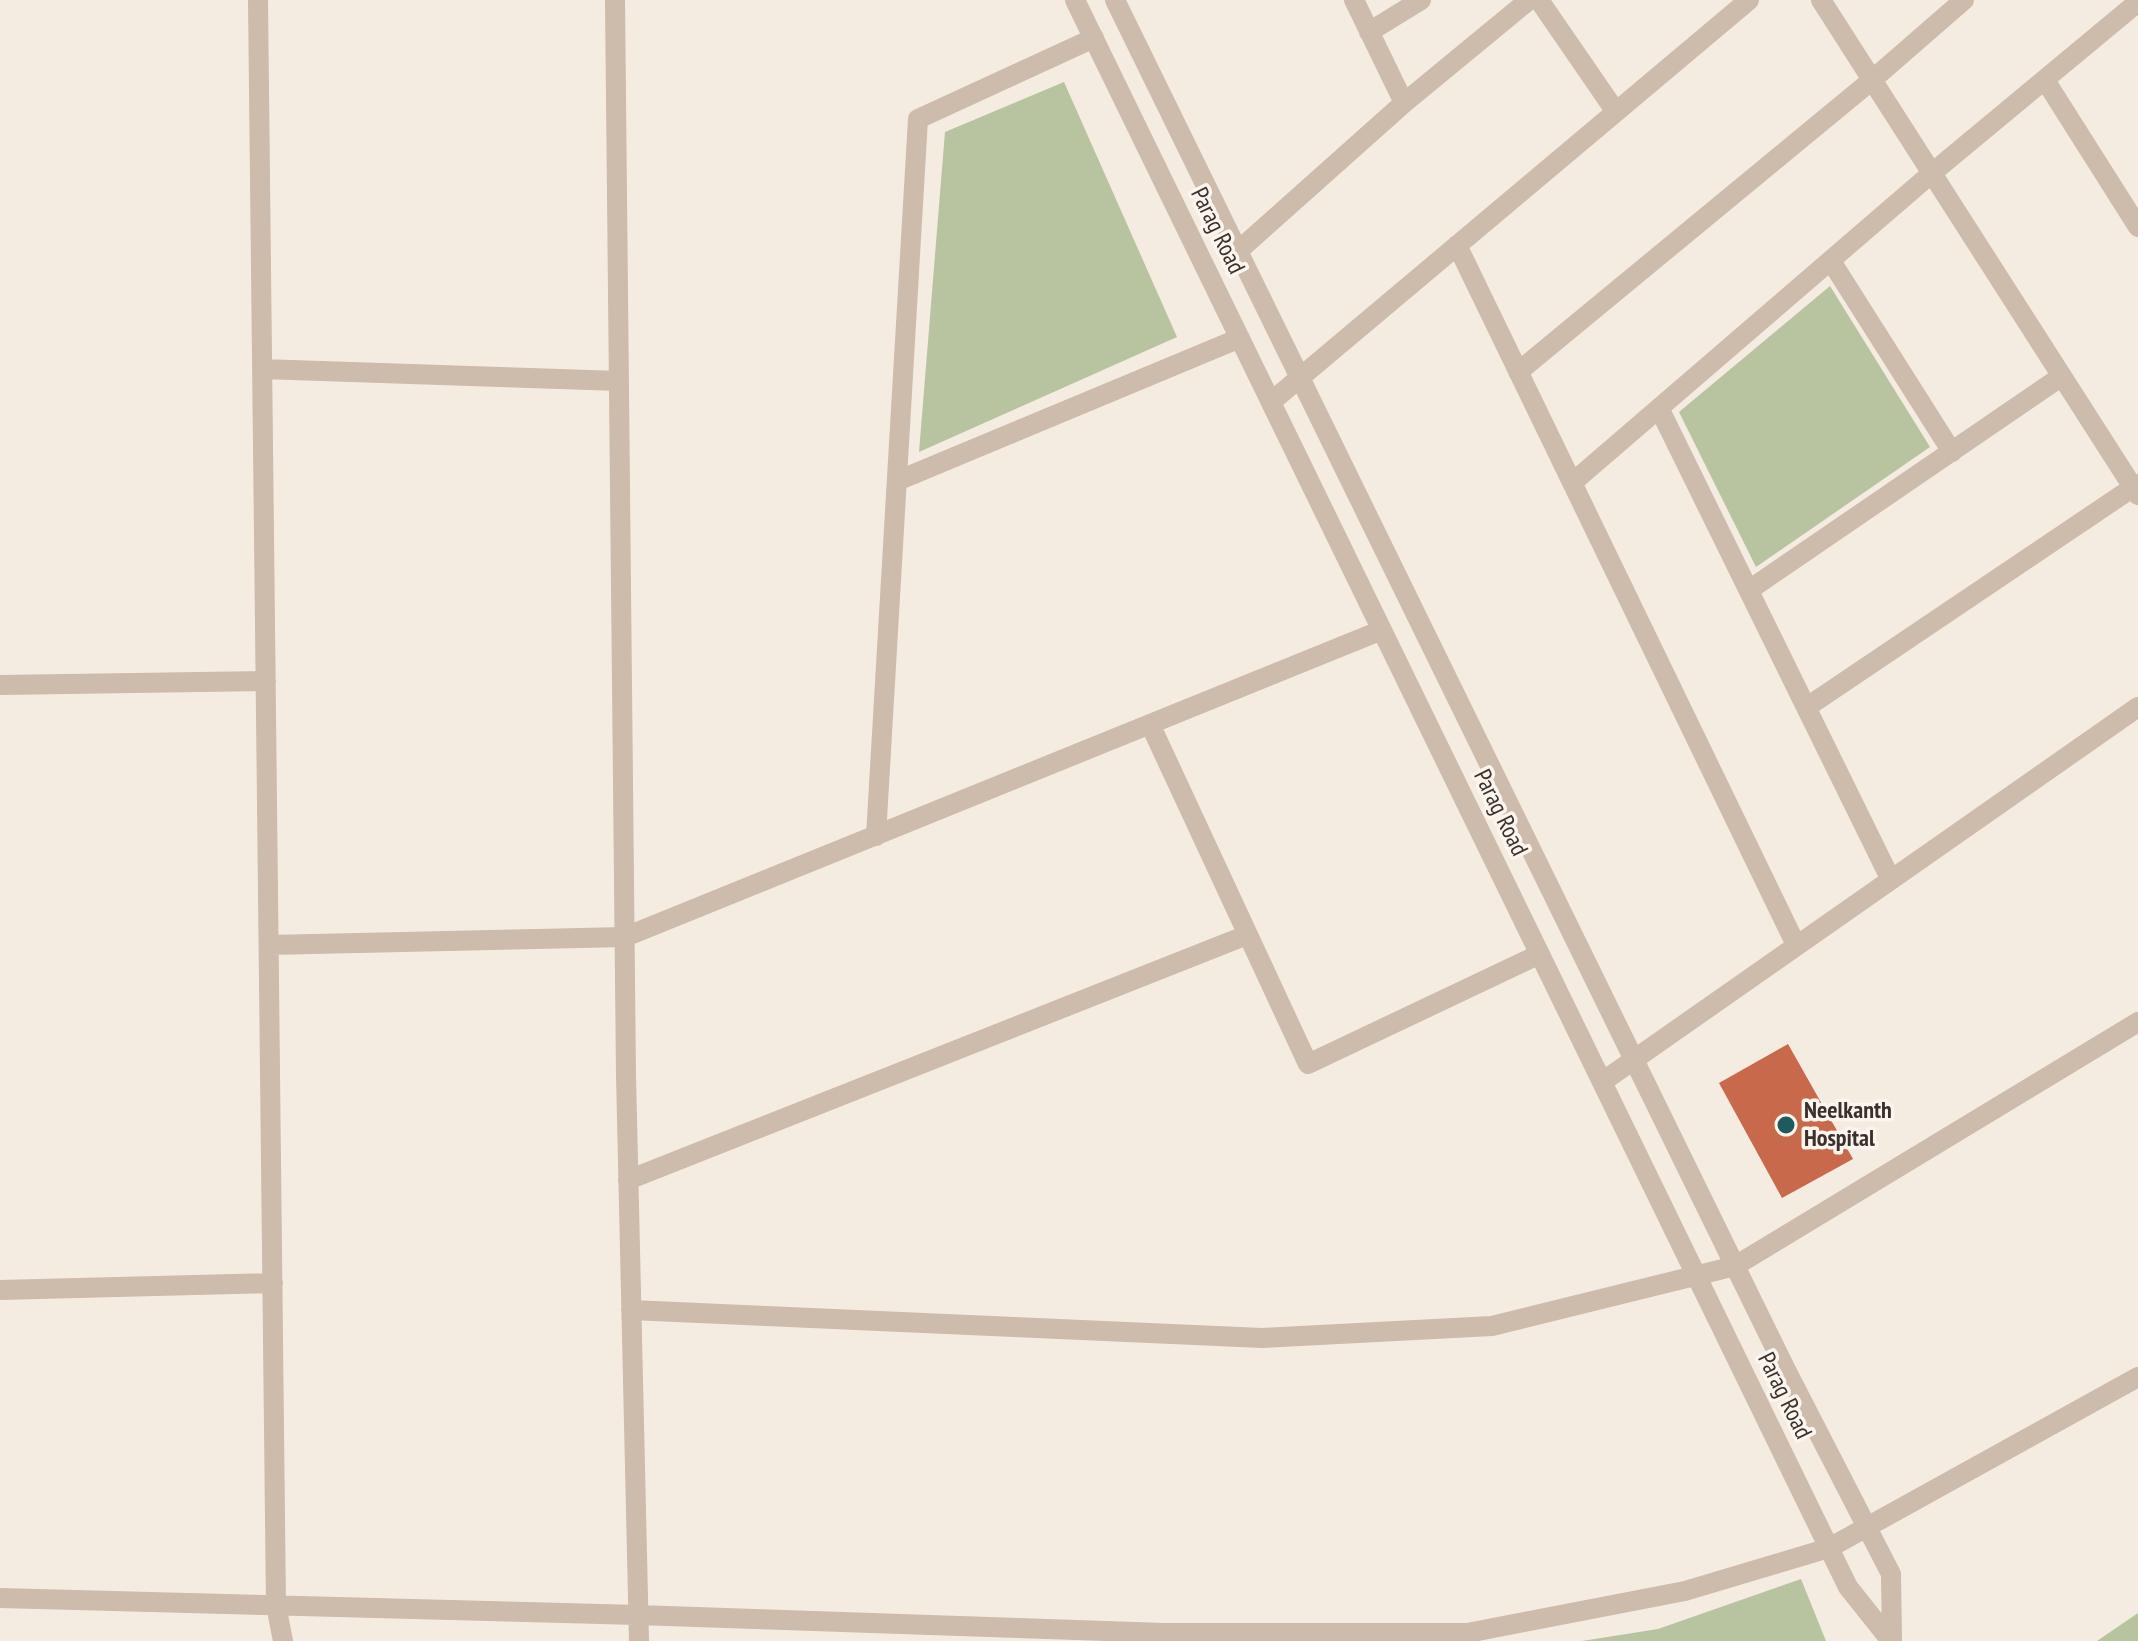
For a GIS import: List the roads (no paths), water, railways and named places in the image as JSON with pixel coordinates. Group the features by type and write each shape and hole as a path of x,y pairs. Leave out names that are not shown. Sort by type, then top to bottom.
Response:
{"street":[{"path":"258,0 276,1605 283,1641"},
{"path":"615,0 628,1180 639,1641"},
{"name":"Parag Road","path":"1075,0 1848,1587 1892,1641"},
{"name":"Parag Road","path":"1115,0 1735,1266 1891,1574 1892,1641"},
{"path":"1354,0 1404,103"},
{"path":"1369,32 1421,0"},
{"path":"1238,251 1404,103 1529,0"},
{"path":"1539,0 1616,112"},
{"path":"1271,402 1749,0"},
{"path":"1807,707 2136,489 1821,0"},
{"path":"1518,372 1872,80 1964,0"},
{"path":"1572,483 1932,173 2138,2"},
{"path":"876,836 918,119 1094,38"},
{"path":"2045,80 2138,227"},
{"path":"1457,245 1796,945"},
{"path":"1831,261 1952,452"},
{"path":"897,481 1240,338"},
{"path":"262,369 619,381"},
{"path":"1749,590 2062,376"},
{"path":"1659,408 1891,880"},
{"path":"269,945 625,937 1382,630"},
{"path":"0,685 266,681"},
{"path":"1602,1082 2138,707"},
{"path":"1150,724 1308,1064 1540,954"},
{"path":"628,1180 1247,935"},
{"path":"631,1310 1262,1338 1492,1326 1735,1266 2138,1022"},
{"path":"0,1290 273,1283"},
{"path":"0,1598 1164,1633 1467,1633 1685,1591 1829,1548 2137,1380"}],"place":[{"name":"Neelkanth Hospital","path":"1786,1125"}]}
